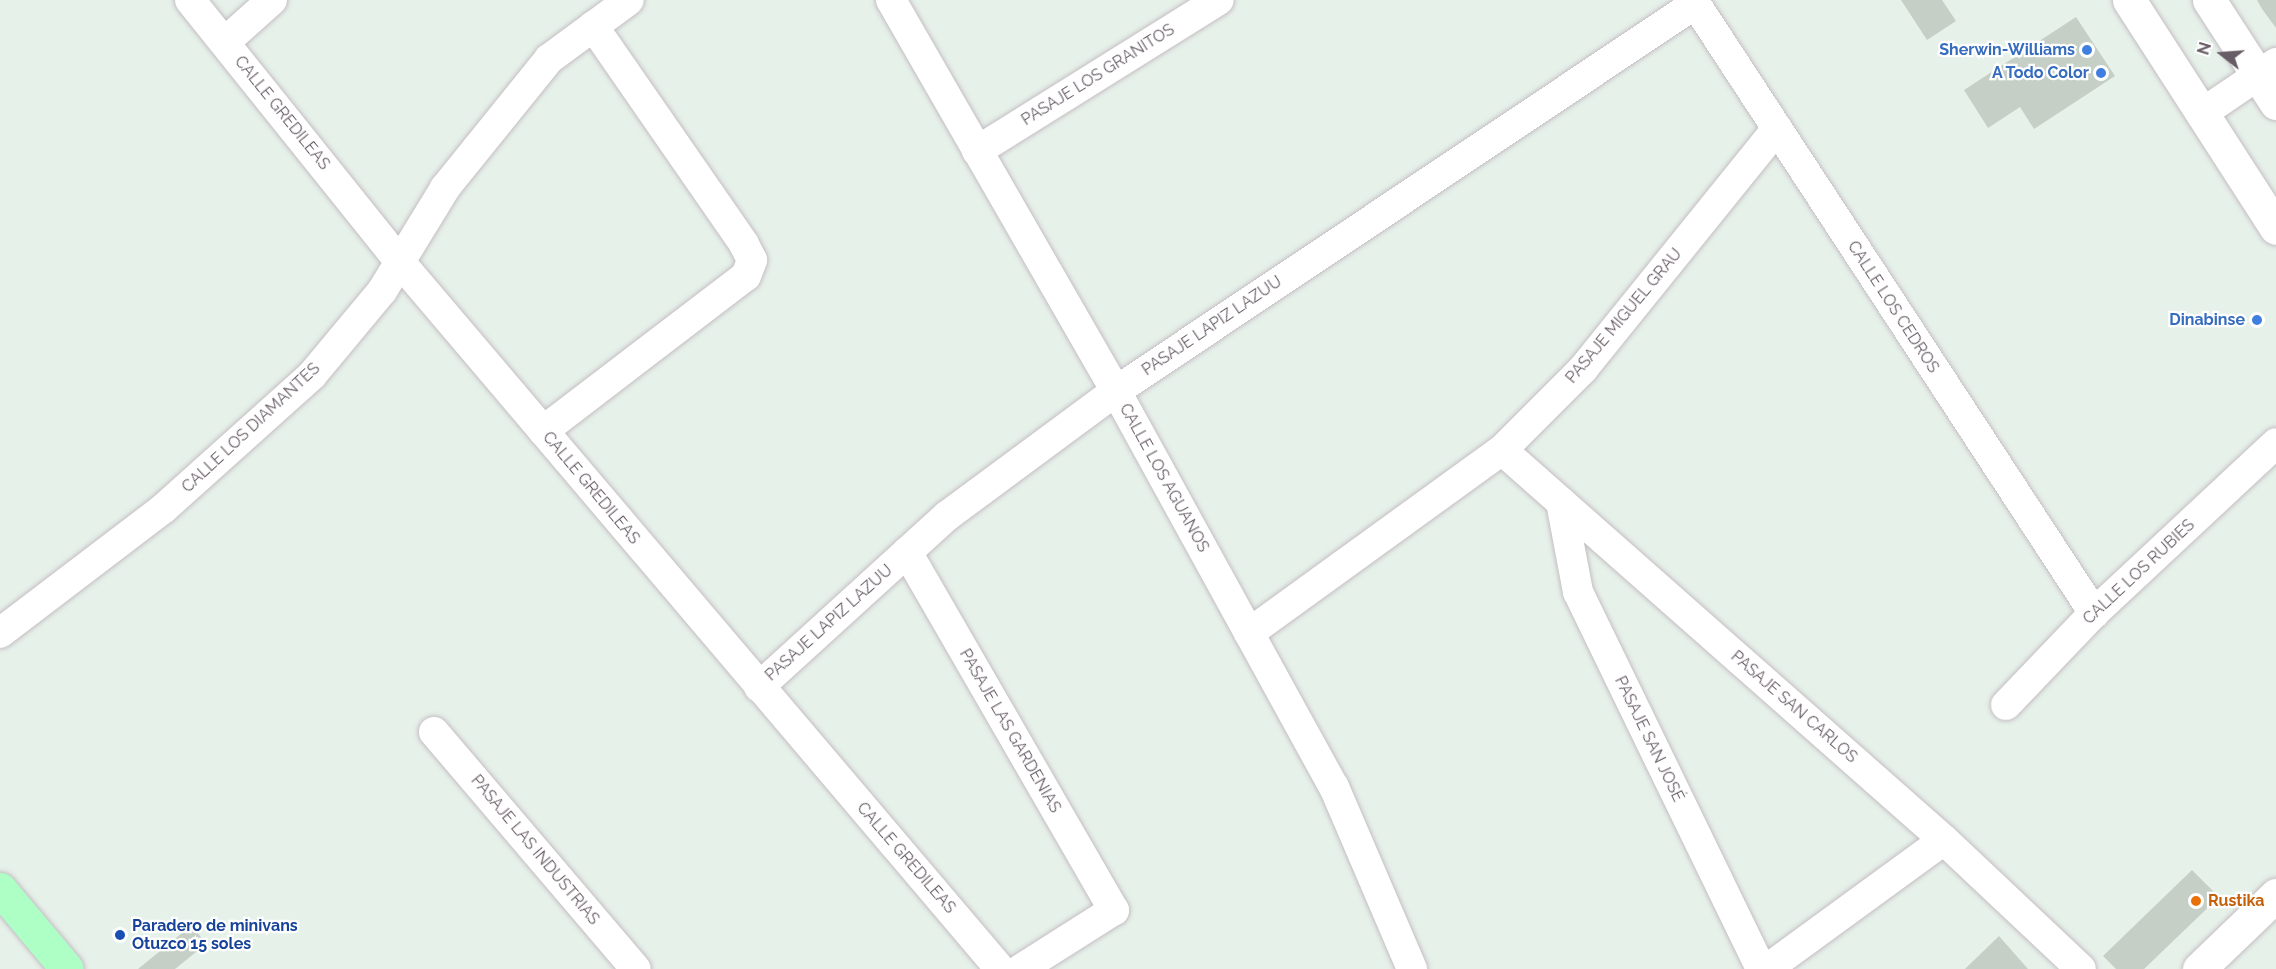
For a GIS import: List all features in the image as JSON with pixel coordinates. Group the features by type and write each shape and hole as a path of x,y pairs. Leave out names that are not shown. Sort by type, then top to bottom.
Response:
{"main road":[{"path":"2129,0 2276,228"},
{"path":"2209,0 2266,68 2276,103"},
{"path":"0,889 67,969"},
{"path":"2199,969 2276,895"}],"street":[{"name":"CALLE GREDILEAS","path":"190,0 400,262 1000,969"},
{"path":"225,42 272,0"},
{"name":"CALLE LOS DIAMANTES","path":"0,633 164,508 312,375 382,291 445,189 549,59 629,0"},
{"name":"CALLE LOS AGUANOS","path":"891,0 1116,390 1334,787 1412,969"},
{"name":"PASAJE LOS GRANITOS","path":"977,151 1219,0"},
{"name":"CALLE LOS CEDROS","path":"1694,2 2094,613"},
{"name":"PASAJE LAPIZ LAZUU","path":"759,687 947,516 1116,390 1694,2"},
{"path":"543,431 746,276 752,260 744,244 593,26"},
{"path":"2201,114 2266,68"},
{"name":"PASAJE MIGUEL GRAU","path":"1249,633 1502,450 1583,369 1777,129"},
{"name":"CALLE LOS RUBIES","path":"2006,705 2094,613 2276,443"},
{"name":"PASAJE SAN CARLOS","path":"1502,450 1944,840 2080,969"},
{"name":"PASAJE SAN JOSÉ","path":"1561,502 1578,592 1761,969"},
{"name":"PASAJE LAS GARDENIAS","path":"907,552 1114,910 1020,969"},
{"name":"PASAJE LAS INDUSTRIAS","path":"434,732 636,969"},
{"path":"1767,969 1944,840"}],"building":[{"path":"1901,0 1942,0 1956,21 1927,40"},
{"path":"2257,0 2276,0 2276,28 2262,9"},
{"path":"2076,17 2115,76 2034,129 2020,107 1988,128 1964,90"},
{"path":"2192,870 2219,897 2144,969 2116,969 2103,956"},
{"path":"192,925 206,944 175,969 138,969"},
{"path":"1999,936 2028,969 1965,969 1968,966"}],"place":[{"name":"Sherwin-Williams","path":"2087,50"},
{"name":"A Todo Color","path":"2101,73"},
{"name":"Dinabinse","path":"2257,320"},
{"name":"Rustika","path":"2196,901"},
{"name":"Paradero de minivans Otuzco 15 soles","path":"120,935"}]}
